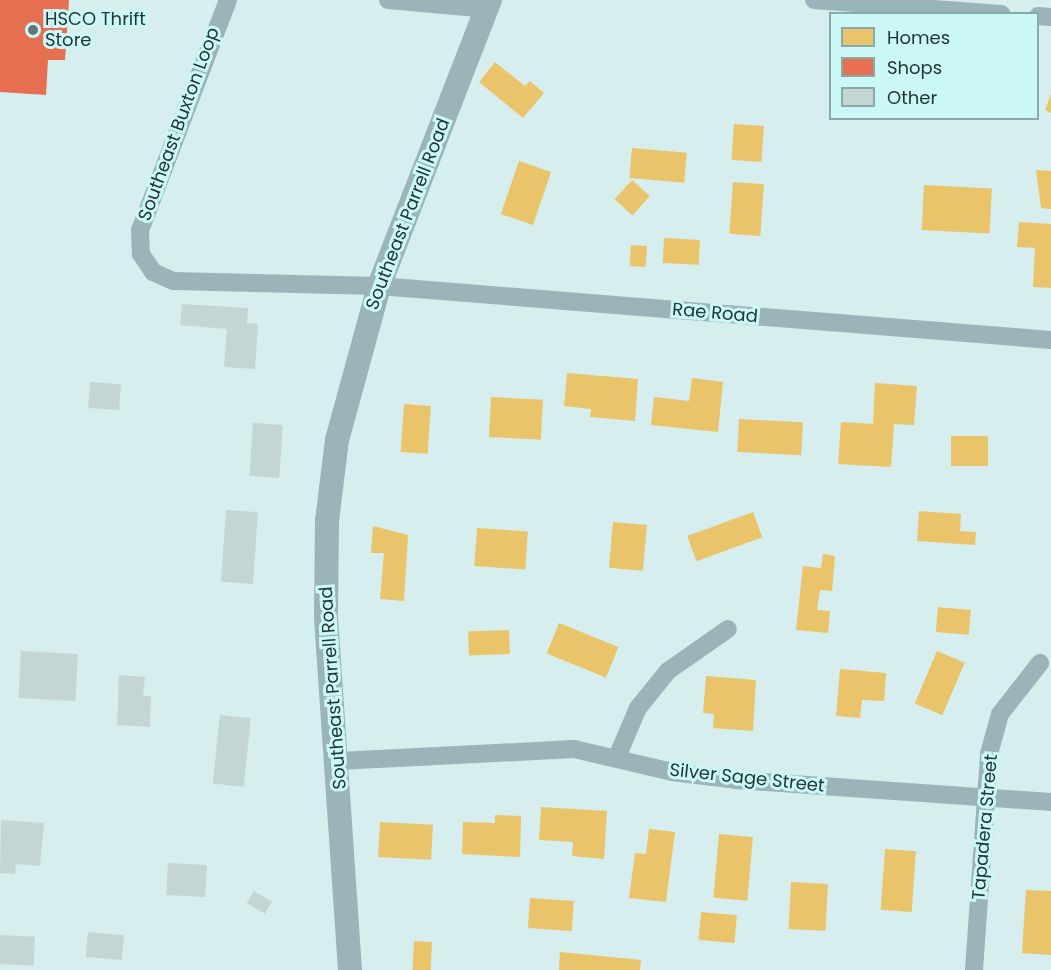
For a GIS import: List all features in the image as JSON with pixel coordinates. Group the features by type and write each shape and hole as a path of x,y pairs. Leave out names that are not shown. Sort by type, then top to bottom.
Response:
{"street":[{"name":"Southeast Buxton Loop","path":"228,0 140,230 141,254 153,272 173,281 379,286"},
{"path":"388,0 488,5"},
{"path":"814,0 974,12"},
{"name":"Southeast Parrell Road","path":"350,970 338,761 326,618 327,521 337,440 379,286 488,5"},
{"name":"Rae Road","path":"379,286 1051,340"},
{"path":"617,757 638,708 668,671 728,629"},
{"name":"Tapadera Street","path":"974,970 986,798 1000,714 1040,663"},
{"name":"Silver Sage Street","path":"338,761 517,749 574,748 672,772 736,780 1051,802"}],"building: Homes":[{"path":"495,62 525,86 530,81 544,93 523,118 479,82"},
{"path":"1051,94 1051,113 1045,110"},
{"path":"734,124 764,126 761,162 731,160"},
{"path":"632,148 687,153 684,183 629,178"},
{"path":"519,161 551,172 533,225 501,214"},
{"path":"1036,170 1051,171 1051,209 1041,208"},
{"path":"632,180 650,196 632,215 615,199"},
{"path":"733,182 764,184 760,236 729,234"},
{"path":"924,185 992,189 990,233 922,230"},
{"path":"1019,222 1051,224 1051,288 1033,287 1035,248 1017,247"},
{"path":"664,238 700,240 699,265 663,263"},
{"path":"631,245 647,246 645,267 630,266"},
{"path":"567,373 638,379 635,421 590,417 591,409 564,406"},
{"path":"692,378 723,382 718,432 651,425 654,397 689,401"},
{"path":"875,383 917,386 914,425 894,424 891,467 838,464 841,422 873,424"},
{"path":"491,397 543,400 541,440 489,437"},
{"path":"404,404 431,406 428,454 401,452"},
{"path":"739,419 803,422 801,455 737,452"},
{"path":"951,436 988,436 988,466 951,466"},
{"path":"919,511 961,514 960,531 976,532 975,545 917,541"},
{"path":"753,512 762,537 696,561 687,536"},
{"path":"613,522 647,525 643,571 609,568"},
{"path":"373,526 408,535 404,601 380,599 384,553 371,553"},
{"path":"477,528 528,532 525,569 474,566"},
{"path":"823,554 835,556 832,591 820,590 817,610 830,611 828,633 796,630 803,566 821,568"},
{"path":"938,607 971,610 969,635 936,632"},
{"path":"559,623 618,647 606,678 547,654"},
{"path":"509,630 510,654 469,655 468,631"},
{"path":"937,651 965,663 942,715 915,703"},
{"path":"840,669 886,673 884,701 862,700 860,718 836,716"},
{"path":"706,676 756,680 753,731 713,728 714,714 703,713"},
{"path":"541,807 607,811 604,859 572,856 573,842 539,840"},
{"path":"495,815 521,816 520,857 462,854 463,822 495,823"},
{"path":"380,822 433,825 431,860 378,857"},
{"path":"649,829 675,832 666,902 629,898 635,853 646,854"},
{"path":"719,834 753,837 747,901 713,898"},
{"path":"885,849 916,851 912,912 881,910"},
{"path":"791,882 828,884 825,931 789,929"},
{"path":"1026,890 1051,891 1051,955 1022,953"},
{"path":"530,898 574,901 572,931 528,928"},
{"path":"701,912 737,915 734,943 699,940"},
{"path":"414,941 432,942 431,970 412,970"},
{"path":"560,952 641,960 640,970 559,970"}],"building: Shops":[{"name":"HSCO Thrift Store","path":"0,0 69,0 65,60 48,60 46,95 0,92"}],"building: Other":[{"path":"182,304 248,308 247,323 258,324 255,369 224,367 227,329 180,325"},
{"path":"90,382 121,384 119,410 88,408"},
{"path":"253,423 283,425 279,478 249,476"},
{"path":"226,510 258,512 253,584 221,582"},
{"path":"21,651 78,654 75,701 19,698"},
{"path":"119,675 145,677 143,696 151,696 150,727 117,725"},
{"path":"220,715 251,718 244,787 213,784"},
{"path":"1,820 44,823 40,866 16,864 15,874 0,873"},
{"path":"168,863 207,865 205,897 166,895"},
{"path":"254,891 272,902 265,914 247,903"},
{"path":"88,932 124,935 122,960 86,957"},
{"path":"0,935 35,937 33,966 0,964"}],"place":[{"name":"HSCO Thrift Store","path":"33,30"}]}
